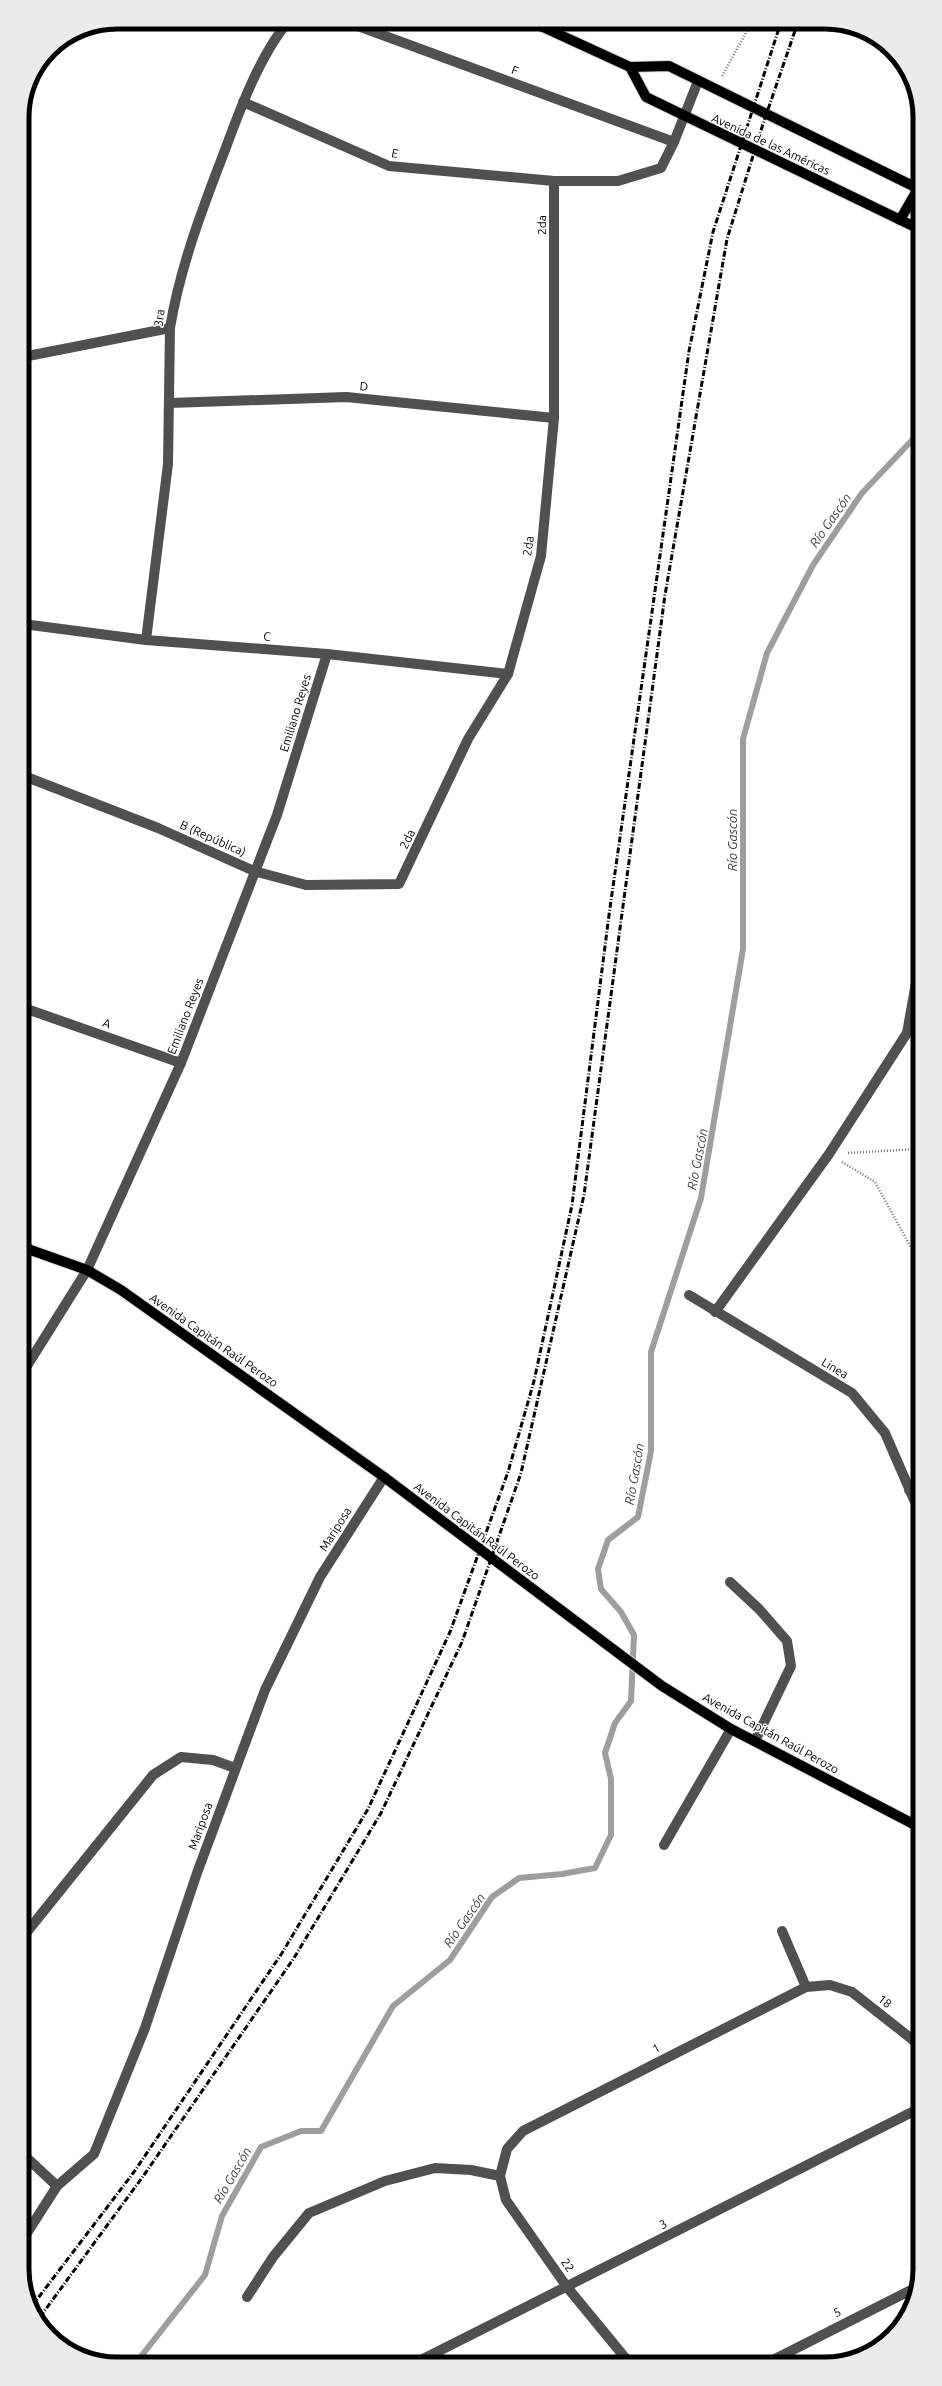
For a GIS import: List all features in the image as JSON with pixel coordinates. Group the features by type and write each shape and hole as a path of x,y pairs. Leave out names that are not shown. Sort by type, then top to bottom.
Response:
{"main road":[{"name":"Avenida de las Américas","path":"547,29 630,67 669,66 913,186"},
{"name":"Avenida de las Américas","path":"630,67 646,97 684,117 913,226"},
{"path":"900,220 913,197"},
{"name":"Avenida Capitán Raúl Perozo","path":"29,1249 87,1270 121,1290 384,1477 662,1686 731,1729 913,1824"}],"street":[{"name":"3ra","path":"146,640 168,464 170,328 173,309 200,213 243,102 278,34 282,29"},
{"name":"F","path":"366,29 674,142"},
{"name":"E","path":"243,102 389,166 554,182 618,181 661,168 674,142 698,80"},
{"name":"2da","path":"399,884 468,739 508,674 541,556 554,418 554,182"},
{"path":"29,356 170,328"},
{"name":"D","path":"170,403 346,397 554,418"},
{"name":"C","path":"29,625 146,640 327,654 508,674"},
{"name":"Emiliano Reyes","path":"29,1363 87,1270 181,1063 254,871 277,815 327,654"},
{"name":"B (República)","path":"29,778 158,828 254,871 306,885 399,884"},
{"path":"715,1312 829,1154 907,1032 913,999"},
{"name":"A","path":"29,1010 181,1063"},
{"name":"Linea","path":"688,1295 852,1393 885,1433 913,1498"},
{"name":"Mariposa","path":"29,2230 57,2186 94,2154 145,2028 197,1873 265,1690 320,1577 384,1477"},
{"path":"909,1490 913,1488"},
{"path":"730,1582 759,1609 787,1641 791,1666 755,1741"},
{"path":"664,1845 731,1729"},
{"path":"29,1929 153,1775 181,1757 213,1760 236,1768"},
{"path":"782,1930 806,1986"},
{"name":"1","path":"500,2176 507,2149 523,2130 806,1986 830,1985 852,1992"},
{"name":"18","path":"852,1992 913,2040"},
{"name":"3","path":"427,2357 913,2112"},
{"path":"29,2160 57,2186"},
{"path":"247,2297 273,2257 309,2213 385,2181 435,2168 471,2170 500,2176"},
{"name":"22","path":"500,2176 506,2200 567,2286 625,2357"},
{"name":"5","path":"779,2357 910,2291"}],"path":[{"path":"715,88 748,29"},
{"path":"829,1154 913,1149"},
{"path":"829,1154 875,1182 913,1251"}],"waterway":[{"name":"Río Gascón","path":"141,2357 205,2275 222,2216 261,2147 301,2131 321,2131 393,2006 450,1960 492,1897 519,1878 562,1874 595,1868 611,1835 611,1779 605,1753 615,1723 631,1701 634,1635 621,1612 601,1589 598,1569 608,1540 638,1517 651,1451 651,1352 701,1198 743,949 743,739 767,653 813,565 862,493 913,439"}],"railway":[{"path":"36,2301 134,2172 282,1953 368,1809 450,1632 508,1472 534,1381 572,1205 609,915 689,351 713,232 779,29"},
{"path":"42,2314 144,2175 294,1958 381,1813 462,1642 521,1473 584,1195 665,595 727,239 763,124 796,29"}]}
